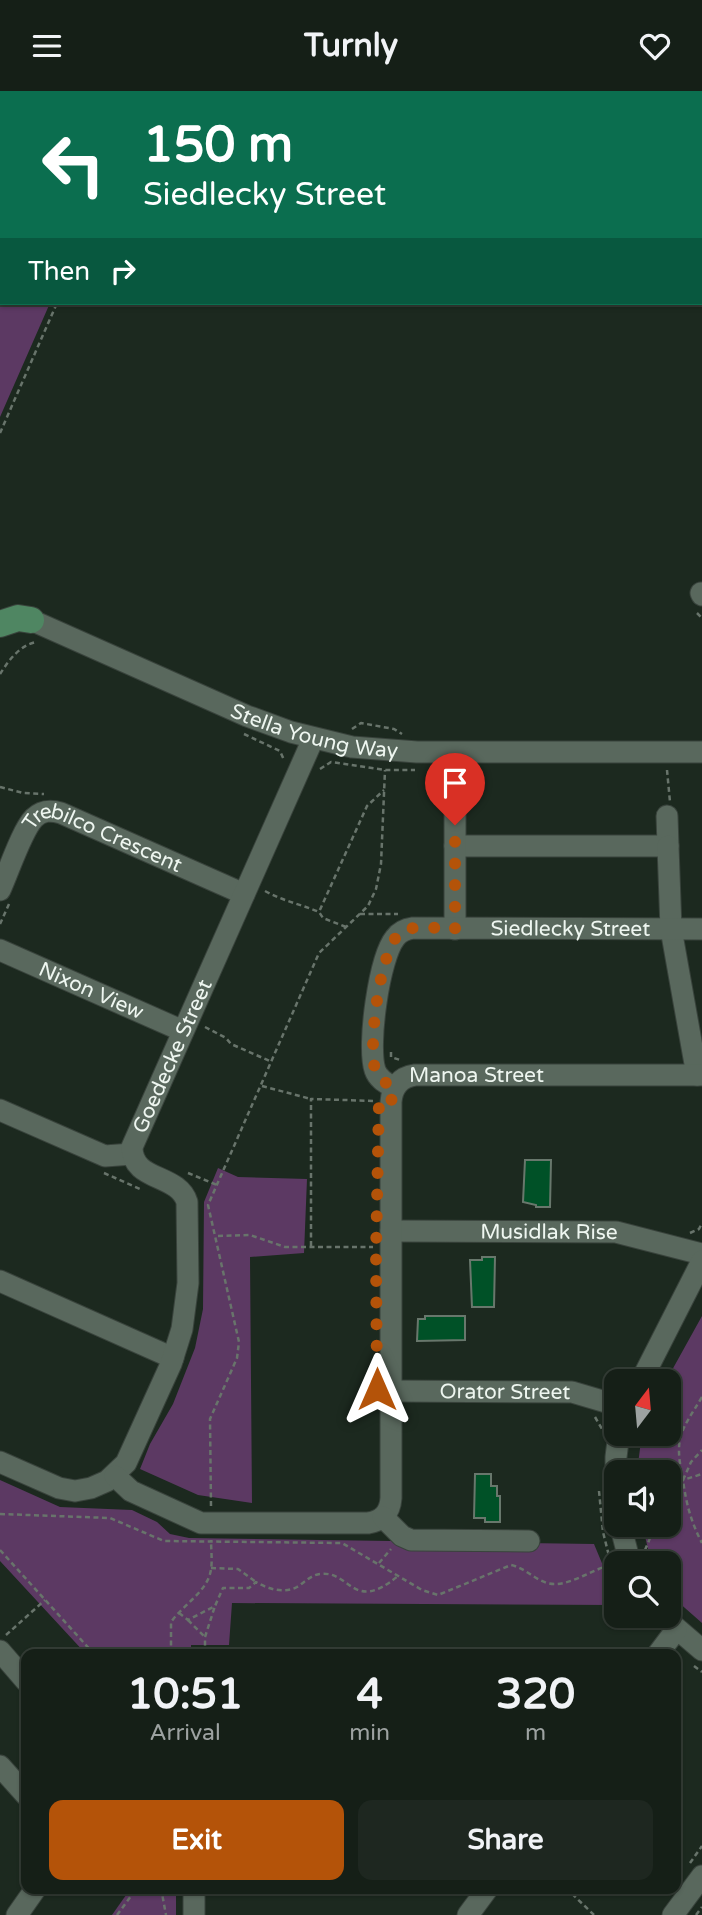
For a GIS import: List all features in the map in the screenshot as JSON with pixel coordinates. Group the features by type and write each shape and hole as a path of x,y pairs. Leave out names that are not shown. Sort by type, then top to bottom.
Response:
{"main road":[{"path":"0,624 18,618 31,620"}],"street":[{"name":"Stella Young Way","path":"31,620 258,720 313,739 352,747 394,752 702,752"},
{"name":"Goedecke Street","path":"115,1476 130,1455 173,1358 182,1329 187,1298 187,1202 177,1186 140,1168 132,1154 134,1141 313,739"},
{"path":"455,783 455,929"},
{"name":"Trebilco Crescent","path":"0,890 29,825 38,815 49,810 244,894"},
{"path":"667,816 671,929 699,1075"},
{"path":"455,846 668,846"},
{"name":"Siedlecky Street","path":"393,1095 379,1077 374,1062 374,1012 390,946 406,929 702,929"},
{"name":"Nixon View","path":"0,950 183,1031"},
{"name":"Manoa Street","path":"383,1517 389,1509 391,1498 393,1095 405,1077 699,1075"},
{"path":"0,1110 105,1156 132,1154"},
{"name":"Musidlak Rise","path":"391,1231 605,1231 702,1254"},
{"path":"647,1369 702,1261"},
{"path":"0,1281 173,1358"},
{"name":"Orator Street","path":"391,1391 563,1391 581,1393 604,1401"},
{"path":"0,1462 67,1490 92,1488 115,1476 136,1494 196,1521 368,1523 383,1517 402,1536 416,1540 529,1541"},
{"path":"660,1649 666,1628"},
{"path":"672,1628 697,1658"},
{"path":"0,1651 21,1675"},
{"path":"0,1766 21,1789"},
{"path":"673,1915 702,1876"},
{"path":"17,1915 32,1894"},
{"path":"194,1894 194,1915"},
{"path":"468,1915 484,1894"}],"path":[{"path":"0,433 56,305"},
{"path":"700,600 702,618"},
{"path":"0,674 12,658 27,645 37,642 43,644"},
{"path":"317,774 331,762 385,770 423,770"},
{"path":"171,1649 170,1627 209,1578 210,1419 237,1358 239,1342 208,1205 319,953 368,906 376,889 381,864 385,770"},
{"path":"667,770 670,790 667,816"},
{"path":"319,912 367,806 384,790"},
{"path":"265,891 286,902 293,901 319,912 323,918 346,927"},
{"path":"205,1027 226,1038 231,1044 272,1062"},
{"path":"391,1044 391,1057 399,1061"},
{"path":"262,1086 311,1099 393,1095"},
{"path":"311,1099 311,1247"},
{"path":"97,1170 143,1190"},
{"path":"183,1171 217,1185"},
{"path":"676,1247 681,1234 699,1229 702,1223"},
{"path":"216,1236 250,1235 285,1247 377,1247 376,1253"},
{"path":"702,1397 681,1431 677,1443 685,1504 702,1543"},
{"path":"683,1480 702,1450"},
{"path":"683,1480 702,1474"},
{"path":"0,1514 110,1518 164,1541 209,1520 342,1543 422,1590 439,1595 511,1565 550,1584 567,1581 604,1567"},
{"path":"379,1563 402,1536"},
{"path":"0,1551 89,1649"},
{"path":"211,1568 238,1569 269,1589 286,1590 323,1573 335,1576 355,1590 378,1590 398,1576"},
{"path":"205,1649 205,1637 223,1588 249,1588 256,1582"},
{"path":"0,1640 45,1600"},
{"path":"188,1620 215,1606"},
{"path":"179,1613 205,1637"},
{"path":"697,1658 702,1672"},
{"path":"117,1915 133,1894"},
{"path":"162,1894 166,1915"},
{"path":"572,1894 594,1915"},
{"path":"696,1915 702,1907"}],"shaded area":[{"path":"0,305 49,305 0,417"},
{"path":"218,1168 238,1177 307,1179 304,1253 250,1257 252,1503 198,1495 140,1469 150,1444 173,1404 195,1348 203,1309 204,1202"},
{"path":"702,1316 702,1623 681,1605 681,1551 649,1551 645,1537 681,1537 681,1460 639,1460 640,1446 681,1446 681,1369 673,1369"},
{"path":"0,1480 60,1507 132,1510 157,1522 170,1534 189,1538 594,1544 604,1568 604,1605 232,1603 229,1645 191,1645 191,1649 81,1649 0,1561"},
{"path":"127,1894 176,1894 176,1915 112,1915"}],"building":[{"path":"525,1160 551,1160 550,1207 536,1207 523,1202"},
{"path":"482,1257 495,1257 494,1307 472,1307 470,1260 482,1260"},
{"path":"425,1316 465,1316 465,1340 417,1341 418,1319 425,1319"},
{"path":"475,1474 491,1474 491,1486 497,1486 497,1496 500,1496 500,1522 485,1522 485,1518 474,1518"}],"route":[{"path":"377,1389 379,1101 391,1102 394,1088 379,1077 374,1066 374,1012 394,939 410,929 455,929 455,825"}]}
